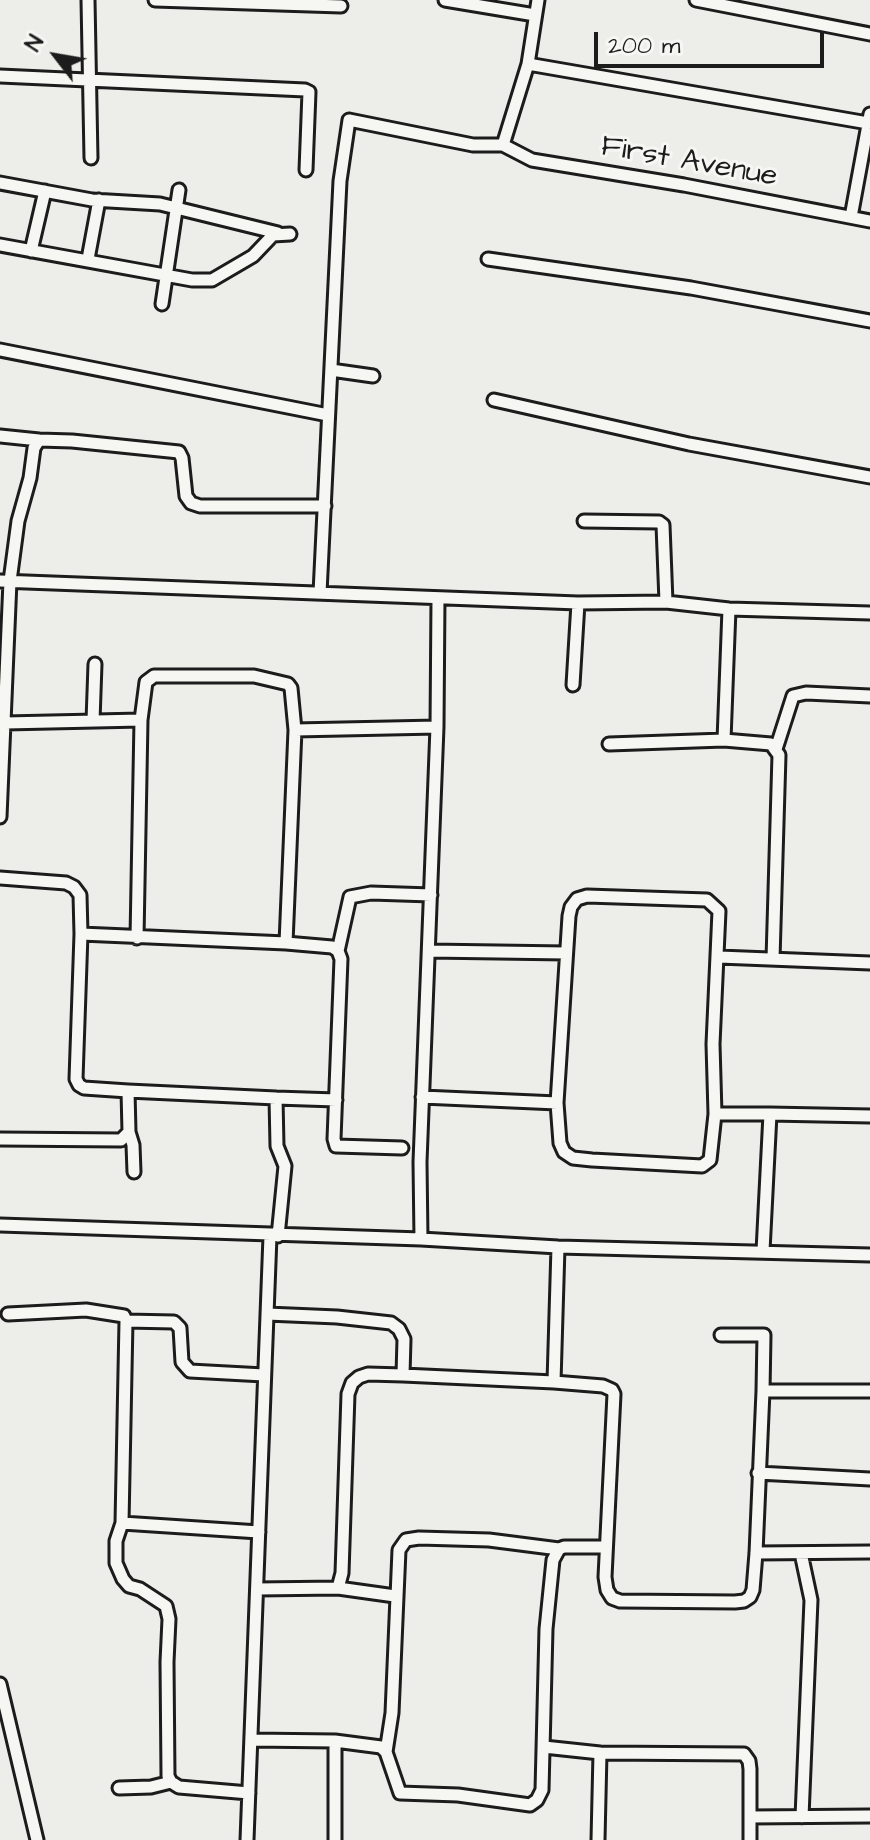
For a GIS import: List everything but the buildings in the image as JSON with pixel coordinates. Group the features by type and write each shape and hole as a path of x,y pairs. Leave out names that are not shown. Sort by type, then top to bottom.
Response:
{"street":[{"path":"88,0 91,158"},
{"path":"155,0 341,6"},
{"path":"445,0 535,15"},
{"path":"320,593 340,181 349,120 473,145 503,145 528,64 538,0"},
{"path":"696,0 870,34"},
{"path":"528,64 869,118 851,217"},
{"path":"0,76 305,90 309,92 306,170"},
{"name":"First Avenue","path":"503,145 532,160 870,221"},
{"path":"0,183 99,200 160,204 284,233 212,280 192,280 0,245"},
{"path":"162,304 179,190"},
{"path":"31,251 45,191"},
{"path":"88,259 99,200"},
{"path":"488,259 691,288 870,321"},
{"path":"0,350 328,415"},
{"path":"331,370 373,376"},
{"path":"494,400 689,444 870,477"},
{"path":"0,436 179,452 186,496 191,503 200,506 325,506"},
{"path":"0,817 5,723 2,658 5,581 30,478 34,448 39,440"},
{"path":"584,521 659,522 663,525 666,602"},
{"path":"5,581 578,603 666,602 729,609 870,613"},
{"path":"421,1239 422,1097 437,727 438,598"},
{"path":"573,685 578,603"},
{"path":"724,740 729,609"},
{"path":"93,721 95,664"},
{"path":"137,938 141,720 146,682 154,676 254,676 288,684 295,730 286,943"},
{"path":"776,749 793,696 806,693 870,696"},
{"path":"5,723 141,720"},
{"path":"295,730 437,727"},
{"path":"609,744 724,740 771,744 776,749 779,755 773,959"},
{"path":"0,878 66,883 80,895 76,1079 84,1088 336,1100"},
{"path":"402,1148 336,1146 341,983 338,951 350,897 371,893 431,895"},
{"path":"587,896 707,900 713,903 720,919 713,1044 715,1114 710,1160 702,1166 592,1160 573,1158 564,1152 560,1143 557,1103 566,953 569,916 577,899 587,896"},
{"path":"81,934 286,943 332,947 338,951"},
{"path":"429,951 566,953"},
{"path":"719,957 870,963"},
{"path":"128,1091 134,1172"},
{"path":"422,1097 557,1103"},
{"path":"247,1840 267,1314 274,1236 285,1166 277,1146 276,1098"},
{"path":"715,1114 870,1116"},
{"path":"763,1251 770,1114"},
{"path":"0,1139 121,1140 129,1132"},
{"path":"0,1225 421,1239 558,1247 870,1255"},
{"path":"554,1382 558,1247"},
{"path":"8,1314 86,1310 124,1316 122,1523 116,1541 116,1563 129,1586 140,1589 166,1606 169,1619 166,1765 171,1782 179,1787 249,1793"},
{"path":"267,1314 391,1323 399,1329 404,1339 403,1375"},
{"path":"126,1321 178,1324 182,1362 190,1371 264,1375"},
{"path":"338,1588 342,1573 348,1394 352,1383 359,1377 368,1374 403,1375 554,1382 603,1386 612,1390 606,1547 607,1590 612,1598 620,1601 744,1601 753,1590 756,1553 764,1335 721,1335"},
{"path":"763,1391 870,1391"},
{"path":"758,1473 870,1479"},
{"path":"122,1523 259,1532"},
{"path":"559,1549 553,1560 546,1629 542,1790 537,1800 530,1805 458,1795 400,1793 386,1752 392,1713 399,1550 406,1540 489,1540 559,1549 606,1547"},
{"path":"756,1553 870,1552"},
{"path":"801,1553 811,1600 802,1817"},
{"path":"257,1589 338,1588 395,1596"},
{"path":"0,1684 37,1840"},
{"path":"252,1740 373,1744 386,1752"},
{"path":"335,1741 335,1840"},
{"path":"544,1747 600,1753 744,1754 750,1769 750,1840"},
{"path":"598,1840 600,1753"},
{"path":"119,1788 151,1787 171,1782"},
{"path":"750,1817 870,1816"}]}
